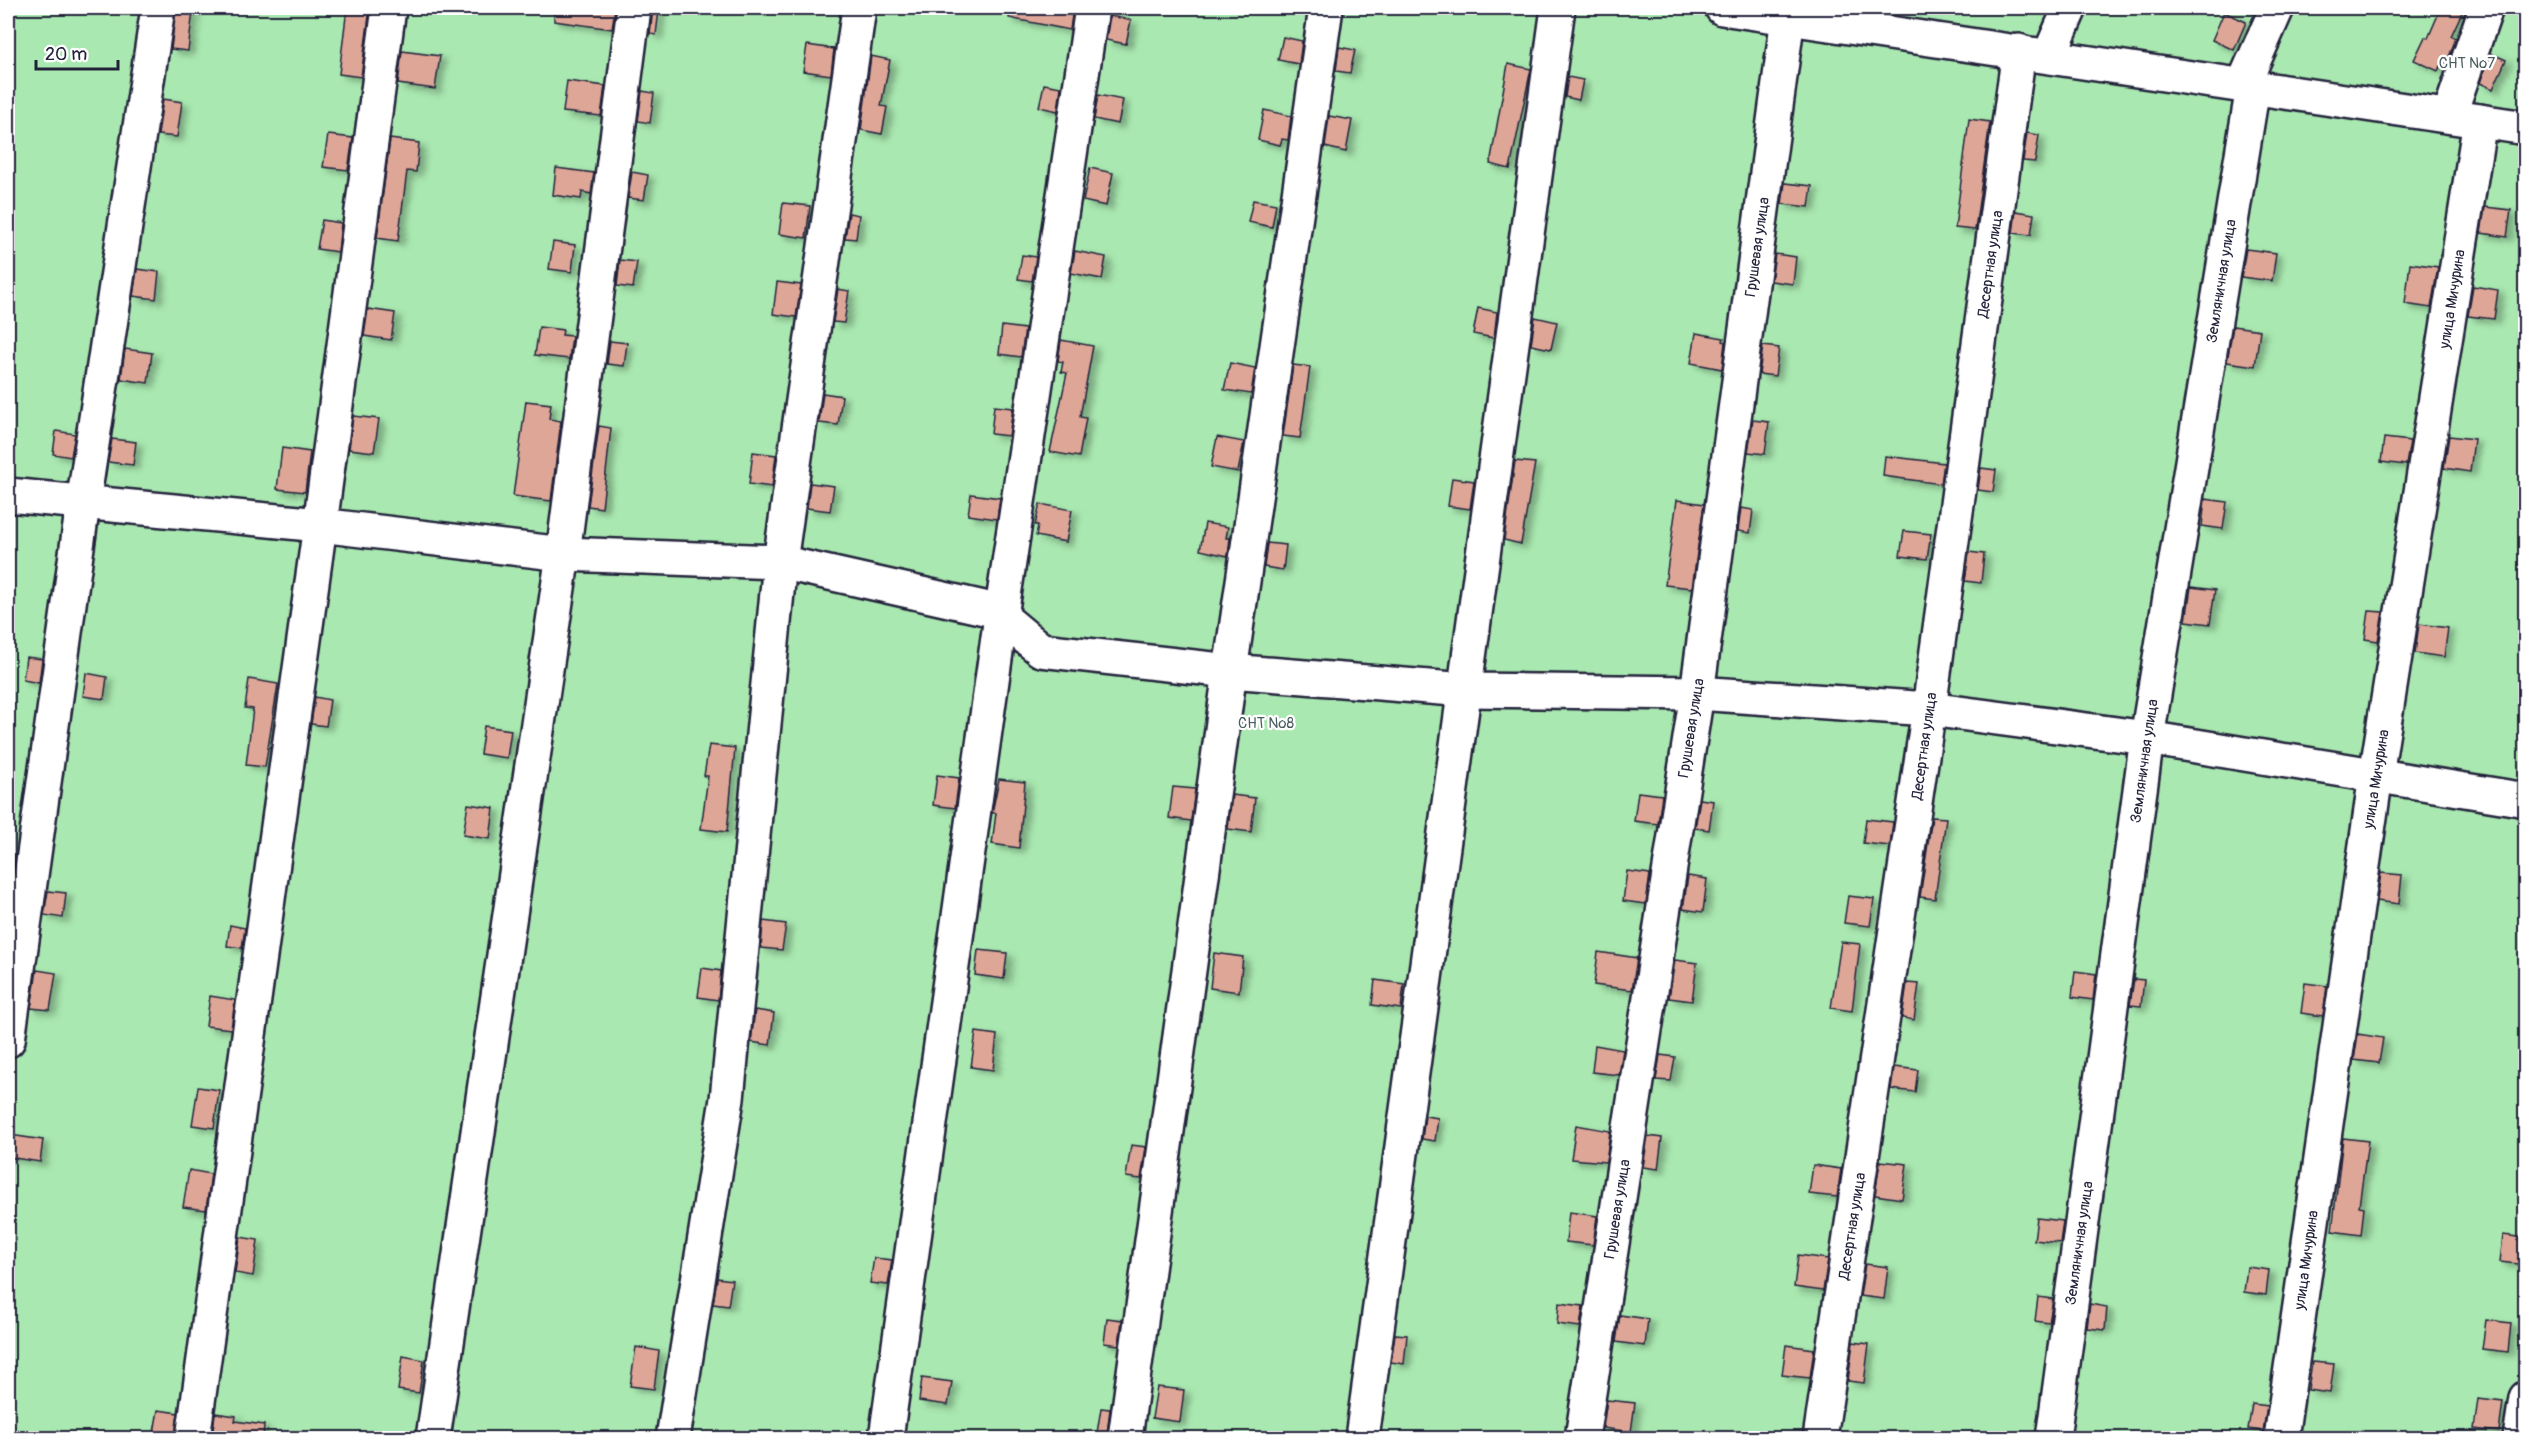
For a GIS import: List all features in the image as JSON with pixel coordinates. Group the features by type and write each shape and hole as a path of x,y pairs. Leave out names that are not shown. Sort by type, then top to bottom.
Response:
{"street":[{"path":"8,1040 83,504 158,8"},
{"path":"193,1438 390,8"},
{"path":"433,1438 563,554 634,8"},
{"path":"673,1438 727,1099 780,562 859,8"},
{"path":"886,1438 1001,616 1092,8"},
{"path":"1125,1438 1230,670 1326,8"},
{"path":"1362,1438 1558,8"},
{"path":"1722,8 1788,17 1853,17 2034,54 2526,128"},
{"name":"Десертная улица","path":"1820,1438 1929,709 2034,54 2070,8"},
{"name":"Земляничная улица","path":"2053,1438 2147,738 2248,86 2277,8"},
{"name":"улица Мичурина","path":"2281,1438 2376,774 2464,118 2486,8"},
{"name":"Грушевая улица","path":"1582,1438 1697,693 1788,17"},
{"path":"8,495 320,525 563,554 780,562 993,610 1041,650 1230,670 1466,690 1697,693 1929,709 2147,738 2526,800"},
{"path":"2520,1438 2526,1398"}],"green space":[{"name":"СНТ №8","path":"8,8 2525,8 2525,1438 8,1438"}],"building":[{"path":"347,8 370,8 361,77 339,74"},
{"path":"554,8 615,8 612,29 554,21"},
{"path":"1010,8 1073,8 1070,30 1009,18"},
{"path":"2441,8 2464,8 2451,36 2456,38 2445,68 2440,66 2438,71 2414,60 2425,37 2428,38"},
{"path":"176,9 193,11 188,51 171,49"},
{"path":"653,9 659,10 656,35 650,34"},
{"path":"2224,12 2246,22 2234,50 2212,40"},
{"path":"1110,16 1131,20 1126,44 1106,40"},
{"path":"1283,37 1302,41 1299,64 1278,60"},
{"path":"807,45 834,49 831,75 803,71"},
{"path":"1339,47 1355,50 1350,73 1336,71"},
{"path":"402,51 440,56 435,89 398,84"},
{"path":"2490,53 2506,60 2493,89 2480,83"},
{"path":"871,56 890,60 881,106 887,107 882,134 861,130"},
{"path":"1508,64 1531,69 1510,169 1490,164"},
{"path":"1568,77 1583,80 1579,100 1565,97"},
{"path":"567,81 605,86 601,116 563,112"},
{"path":"1044,84 1061,87 1058,111 1039,107"},
{"path":"642,91 654,93 650,123 638,121"},
{"path":"1098,95 1123,100 1118,124 1094,119"},
{"path":"163,99 182,102 177,137 158,135"},
{"path":"1264,110 1291,116 1288,140 1282,139 1280,145 1258,140"},
{"path":"1329,116 1352,120 1346,152 1325,147"},
{"path":"1969,119 1990,122 1975,230 1955,228"},
{"path":"2027,133 2039,135 2035,162 2023,161"},
{"path":"328,135 353,138 348,170 323,167"},
{"path":"390,139 419,143 416,172 407,171 398,241 377,238"},
{"path":"556,168 594,173 591,194 582,192 581,199 553,195"},
{"path":"1090,168 1113,173 1106,206 1083,201"},
{"path":"632,172 648,175 644,200 628,198"},
{"path":"1785,183 1812,186 1809,207 1782,204"},
{"path":"1253,200 1276,204 1272,227 1248,222"},
{"path":"783,203 810,206 806,238 779,234"},
{"path":"2485,207 2511,210 2507,237 2481,233"},
{"path":"2016,211 2034,214 2031,235 2013,233"},
{"path":"849,213 859,215 856,239 845,238"},
{"path":"322,220 341,223 338,252 317,249"},
{"path":"553,242 575,245 572,272 549,269"},
{"path":"2246,249 2276,253 2272,281 2241,277"},
{"path":"1075,251 1106,257 1102,279 1071,273"},
{"path":"1775,254 1796,257 1793,284 1771,281"},
{"path":"1022,255 1036,257 1032,281 1018,279"},
{"path":"620,260 637,262 633,288 617,286"},
{"path":"2410,263 2438,267 2431,308 2405,304"},
{"path":"137,269 159,272 156,299 133,296"},
{"path":"777,282 801,285 796,317 773,314"},
{"path":"2473,286 2498,290 2494,319 2468,316"},
{"path":"838,289 849,291 844,323 833,322"},
{"path":"1478,308 1497,312 1494,338 1473,334"},
{"path":"368,309 395,313 391,340 364,336"},
{"path":"1535,317 1557,322 1551,349 1531,345"},
{"path":"1002,326 1025,329 1021,357 999,354"},
{"path":"2233,326 2260,330 2255,366 2227,362"},
{"path":"539,327 563,330 562,335 572,336 569,359 535,355"},
{"path":"1696,333 1724,338 1722,369 1691,363"},
{"path":"1061,340 1093,346 1080,417 1086,418 1079,457 1050,452 1067,373 1061,372 1063,362 1058,361"},
{"path":"610,341 627,343 624,366 607,364"},
{"path":"1763,346 1779,348 1775,376 1759,374"},
{"path":"125,349 152,353 148,383 121,379"},
{"path":"1230,363 1255,368 1251,394 1224,390"},
{"path":"1293,365 1310,367 1300,438 1283,436"},
{"path":"823,393 842,396 838,425 819,423"},
{"path":"526,401 551,404 549,419 561,421 551,501 513,496"},
{"path":"994,406 1013,408 1009,436 991,434"},
{"path":"353,416 379,419 374,452 349,449"},
{"path":"1753,420 1769,422 1765,454 1748,452"},
{"path":"599,426 611,428 602,508 588,506"},
{"path":"56,431 75,434 71,457 53,454"},
{"path":"2449,436 2474,439 2470,472 2444,468"},
{"path":"1217,437 1244,442 1238,472 1211,467"},
{"path":"2384,438 2410,441 2406,465 2381,462"},
{"path":"112,439 136,442 133,465 108,462"},
{"path":"282,448 310,452 305,492 277,489"},
{"path":"753,452 776,455 772,487 749,484"},
{"path":"1885,456 1944,463 1941,484 1883,476"},
{"path":"1515,461 1535,463 1521,544 1504,540"},
{"path":"1981,468 1996,470 1993,492 1978,490"},
{"path":"1452,478 1474,481 1470,509 1448,506"},
{"path":"810,483 834,486 830,511 807,508"},
{"path":"971,494 1000,498 997,519 968,515"},
{"path":"2205,499 2227,502 2223,529 2202,526"},
{"path":"1677,500 1704,504 1692,588 1665,585"},
{"path":"1040,504 1072,510 1066,542 1036,536 1038,525 1035,525"},
{"path":"1741,508 1753,510 1750,533 1738,531"},
{"path":"1205,523 1228,527 1226,538 1230,538 1228,556 1200,550"},
{"path":"1904,531 1931,534 1927,559 1900,556"},
{"path":"1267,543 1286,545 1283,570 1264,567"},
{"path":"1969,552 1984,554 1981,583 1965,581"},
{"path":"2191,587 2215,590 2210,624 2186,621"},
{"path":"2369,611 2383,612 2378,641 2365,639"},
{"path":"2419,624 2448,628 2444,657 2415,653"},
{"path":"26,657 42,659 39,683 23,680"},
{"path":"86,673 107,677 104,699 83,696"},
{"path":"249,679 278,684 265,767 246,765 253,709 245,708"},
{"path":"315,697 330,700 326,726 311,724"},
{"path":"484,726 511,730 507,758 480,754"},
{"path":"709,745 735,748 727,832 701,829 708,776 704,776"},
{"path":"937,775 959,778 955,808 933,805"},
{"path":"999,779 1025,782 1019,848 992,844 996,813 992,813"},
{"path":"1173,787 1195,789 1191,821 1169,818"},
{"path":"1638,792 1662,795 1658,824 1634,821"},
{"path":"1232,795 1255,798 1251,832 1228,829"},
{"path":"1700,799 1713,801 1709,830 1695,828"},
{"path":"468,804 494,808 490,839 463,835"},
{"path":"1932,817 1946,818 1935,899 1920,897"},
{"path":"1866,819 1893,822 1890,846 1863,843"},
{"path":"1627,871 1650,874 1646,904 1623,901"},
{"path":"2381,873 2402,875 2399,904 2377,901"},
{"path":"1688,876 1707,879 1703,912 1683,909"},
{"path":"48,891 66,893 63,918 44,915"},
{"path":"1848,896 1874,899 1870,926 1844,923"},
{"path":"763,921 786,924 782,950 761,948"},
{"path":"230,925 245,928 242,948 227,946"},
{"path":"1841,942 1860,944 1852,1011 1831,1008"},
{"path":"978,950 1007,953 1004,979 975,975"},
{"path":"1598,952 1637,958 1632,990 1594,985"},
{"path":"1214,953 1243,957 1239,992 1210,988"},
{"path":"1675,960 1697,963 1692,1001 1669,998"},
{"path":"702,968 721,971 718,1000 698,997"},
{"path":"37,970 56,973 50,1010 31,1008"},
{"path":"2075,971 2096,974 2093,1000 2072,997"},
{"path":"2134,979 2144,980 2141,1006 2130,1005"},
{"path":"1375,980 1404,984 1401,1009 1372,1005"},
{"path":"1907,983 1919,984 1914,1020 1902,1018"},
{"path":"2305,983 2327,986 2323,1016 2301,1013"},
{"path":"210,996 235,1000 231,1029 206,1026"},
{"path":"755,1010 774,1013 770,1045 751,1042"},
{"path":"976,1032 997,1035 993,1070 971,1067"},
{"path":"2358,1034 2383,1038 2379,1063 2354,1060"},
{"path":"1595,1045 1623,1050 1619,1075 1592,1072"},
{"path":"1660,1055 1675,1057 1671,1081 1656,1080"},
{"path":"1894,1067 1918,1070 1915,1092 1891,1089"},
{"path":"198,1087 219,1090 214,1128 192,1125"},
{"path":"1425,1116 1438,1118 1435,1141 1422,1139"},
{"path":"1576,1125 1610,1131 1606,1162 1571,1159"},
{"path":"10,1135 43,1140 40,1162 8,1157"},
{"path":"1648,1136 1662,1138 1658,1169 1643,1167"},
{"path":"2343,1138 2368,1141 2359,1206 2364,1207 2361,1235 2332,1231"},
{"path":"1131,1145 1146,1147 1141,1179 1126,1177"},
{"path":"1880,1161 1907,1164 1902,1199 1875,1195"},
{"path":"1813,1165 1841,1169 1837,1197 1809,1194"},
{"path":"189,1170 211,1174 206,1210 183,1207"},
{"path":"1569,1212 1597,1216 1593,1245 1566,1242"},
{"path":"2037,1218 2063,1221 2060,1243 2034,1240"},
{"path":"2503,1235 2526,1238 2526,1265 2500,1262"},
{"path":"240,1237 258,1240 253,1276 235,1273"},
{"path":"1798,1255 1828,1259 1823,1291 1794,1287"},
{"path":"874,1258 892,1260 888,1285 870,1283"},
{"path":"1865,1264 1888,1267 1884,1299 1860,1296"},
{"path":"2247,1267 2269,1270 2266,1295 2244,1292"},
{"path":"717,1278 732,1280 728,1306 713,1304"},
{"path":"2038,1297 2053,1299 2049,1323 2035,1321"},
{"path":"1559,1303 1583,1306 1580,1327 1557,1324"},
{"path":"2090,1304 2107,1307 2105,1330 2087,1328"},
{"path":"1620,1315 1648,1319 1645,1346 1616,1342"},
{"path":"1107,1318 1122,1320 1119,1345 1104,1343"},
{"path":"2486,1320 2511,1323 2508,1352 2482,1349"},
{"path":"1395,1334 1407,1335 1404,1364 1391,1362"},
{"path":"1853,1342 1869,1344 1864,1383 1848,1381"},
{"path":"1786,1345 1814,1349 1810,1378 1782,1375"},
{"path":"636,1347 659,1351 654,1389 630,1386"},
{"path":"403,1356 424,1360 419,1393 398,1390"},
{"path":"2312,1362 2334,1364 2330,1393 2308,1390"},
{"path":"922,1378 952,1382 948,1405 919,1401"},
{"path":"1157,1387 1184,1390 1180,1422 1152,1418"},
{"path":"2478,1399 2503,1402 2499,1432 2474,1429"},
{"path":"1607,1400 1635,1403 1631,1432 1603,1428"},
{"path":"2252,1404 2267,1406 2263,1431 2248,1429"},
{"path":"1101,1408 1110,1409 1107,1434 1097,1433"},
{"path":"158,1410 178,1413 175,1438 153,1438"},
{"path":"215,1413 236,1416 235,1421 264,1425 263,1438 212,1438"}],"park label":[{"name":"СНТ №7","path":"2467,63"}]}
